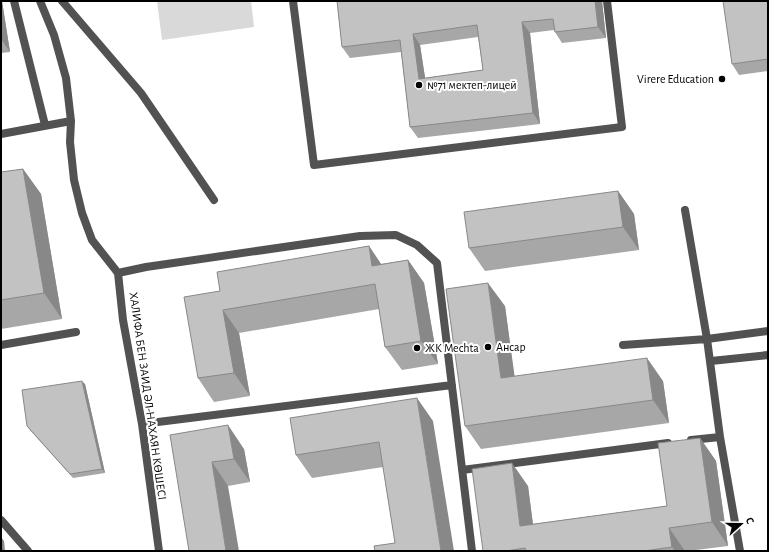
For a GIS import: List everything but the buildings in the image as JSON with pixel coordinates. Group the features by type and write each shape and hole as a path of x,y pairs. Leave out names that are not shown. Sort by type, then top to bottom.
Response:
{"lane":[{"path":"14,1 45,125"},
{"path":"40,1 54,34 66,78 71,121 70,142 74,180 82,213 92,240 118,273 146,267 360,236 396,235 418,245 437,263 472,551"},
{"path":"62,1 141,93 214,200"},
{"path":"293,1 314,165 622,127 607,1"},
{"path":"1,134 71,121"},
{"path":"685,210 707,339 720,437 740,551"},
{"name":"ХАЛИФА БЕН ЗАИД ӘЛ-НАХАЯН КӨШЕСІ","path":"118,273 124,320 142,424 159,551"},
{"path":"623,345 707,339 768,331"},
{"path":"1,345 76,332"},
{"path":"710,361 768,355"},
{"path":"142,424 452,385"},
{"path":"462,470 720,437"},
{"path":"1,520 28,551"}],"shaded area":[{"path":"157,1 251,1 254,27 162,40"}],"place":[{"name":"Virere Education","path":"722,79"},
{"name":"№71 мектеп-лицей","path":"419,85"},
{"name":"Ансар","path":"488,347"},
{"name":"ЖК Mechta","path":"417,348"}]}
